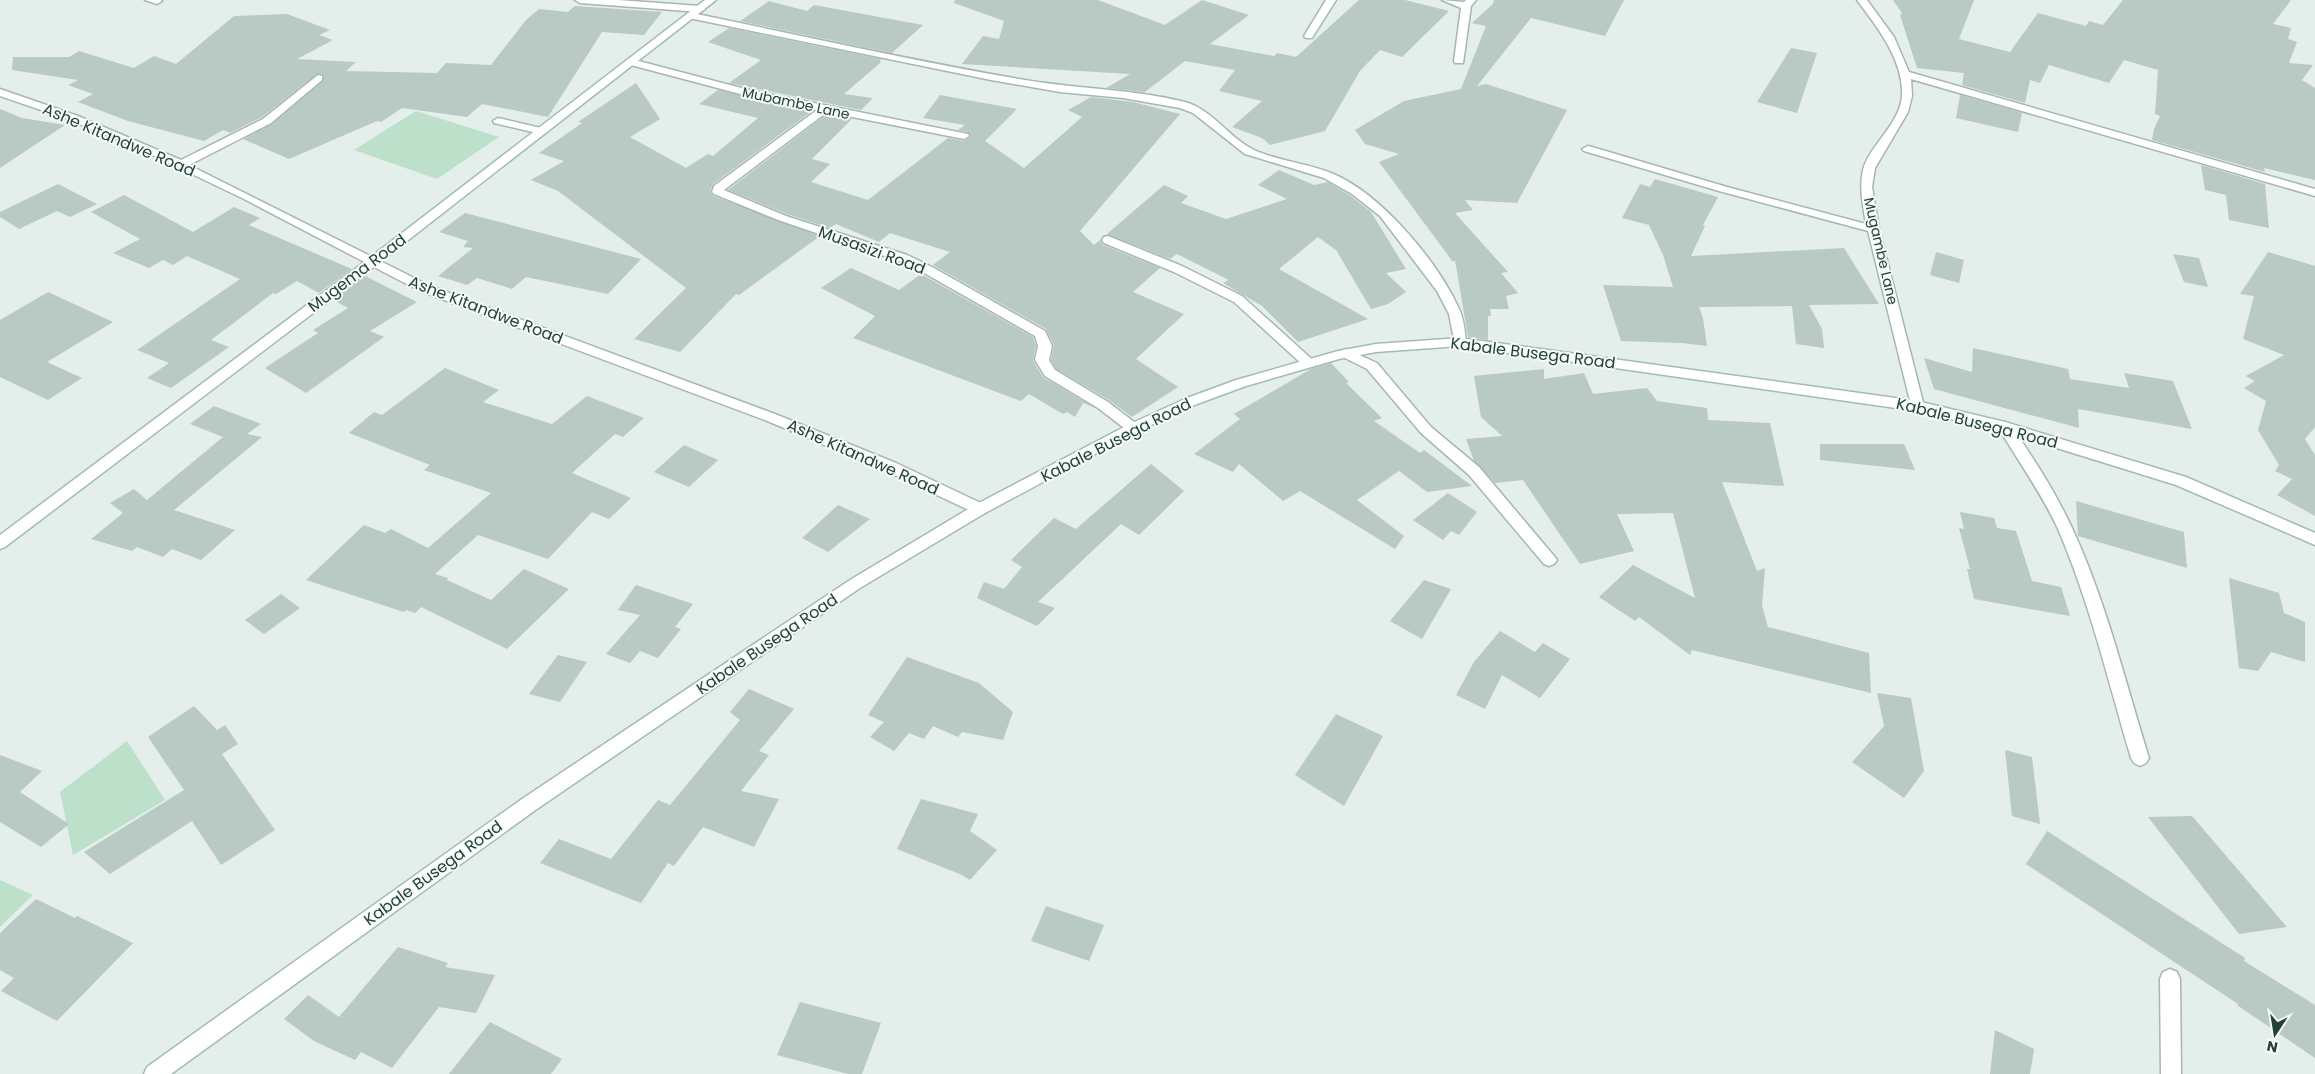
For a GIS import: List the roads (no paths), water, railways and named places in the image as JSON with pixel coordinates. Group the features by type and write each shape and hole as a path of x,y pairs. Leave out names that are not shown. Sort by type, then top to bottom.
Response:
{"street":[{"path":"580,0 696,13 1000,78 1060,89 1123,95 1183,105 1197,110 1249,152 1328,176 1372,203 1384,214 1424,262 1443,290 1456,314 1460,342"},
{"name":"Mugema Road","path":"0,543 371,263 711,0"},
{"path":"1309,36 1331,0"},
{"path":"1447,0 1468,3 1459,61"},
{"path":"1862,0 1889,37 1906,74 2315,193"},
{"name":"Mubambe Lane","path":"631,62 699,81 824,110 964,136"},
{"name":"Mugambe Lane","path":"1906,74 1907,96 1903,112 1869,168 1866,187 1873,229 1886,275 1917,406"},
{"path":"180,164 267,121 318,78"},
{"name":"Ashe Kitandwe Road","path":"0,92 74,118 180,164 371,263 424,288 770,417 890,466 980,510"},
{"name":"Musasizi Road","path":"824,110 717,190 782,218 903,258 1020,322 1040,334 1045,346 1042,360 1050,373 1103,405 1133,428"},
{"path":"498,122 541,131"},
{"path":"1588,149 1732,191 1873,229"},
{"path":"1108,240 1178,269 1238,299 1308,363"},
{"name":"Kabale Busega Road","path":"154,1074 528,805 856,584 980,510 1133,428 1241,383 1346,353 1402,345 1460,342 1917,406 2005,427 2181,481 2315,539"},
{"path":"1346,353 1372,366 1426,430 1474,471 1549,560"},
{"path":"2005,427 2050,498 2098,613 2112,668 2140,758"},
{"path":"2170,979 2172,1074"}]}
